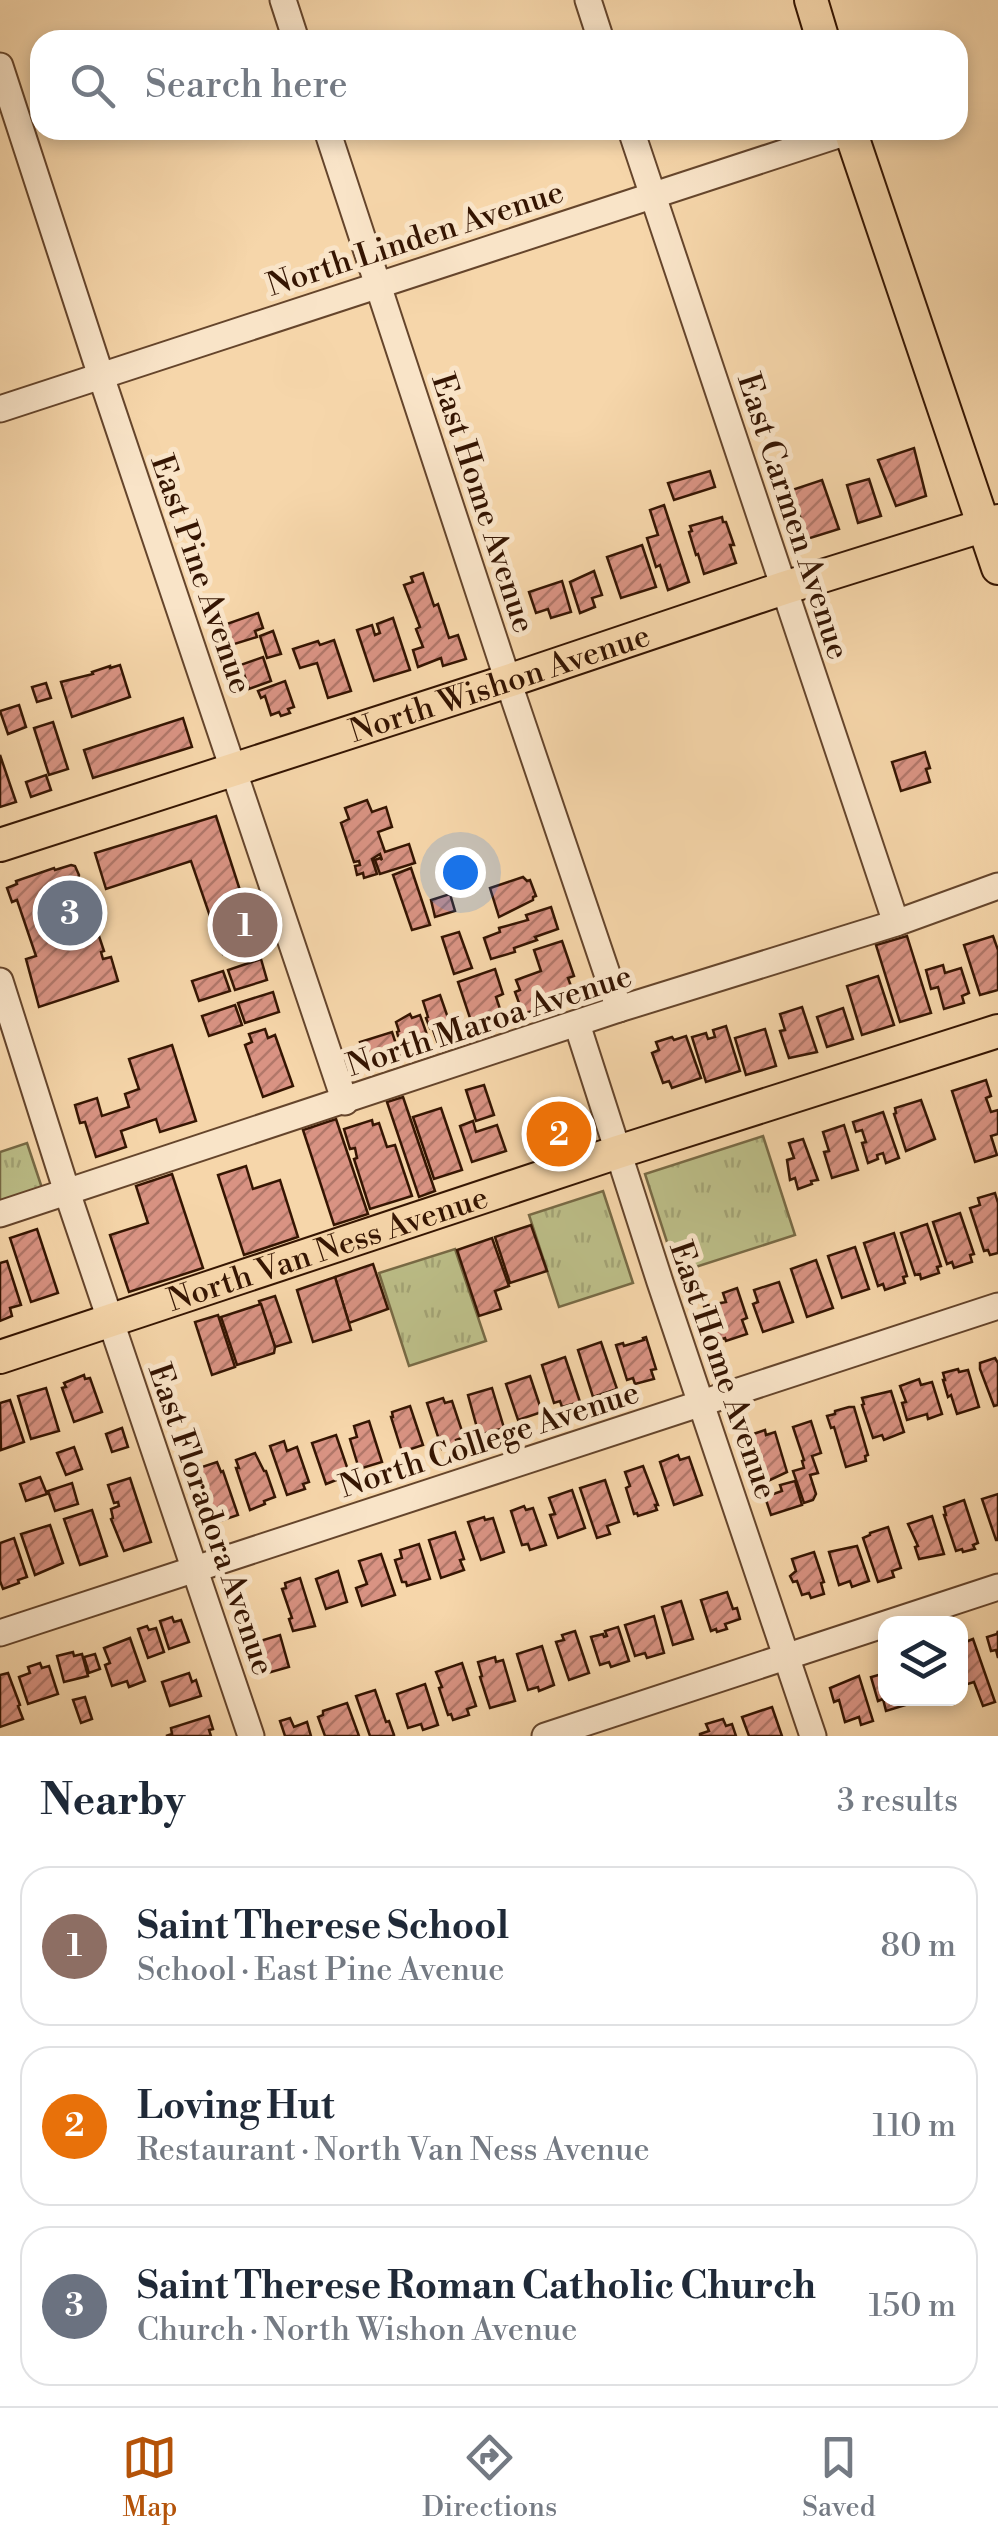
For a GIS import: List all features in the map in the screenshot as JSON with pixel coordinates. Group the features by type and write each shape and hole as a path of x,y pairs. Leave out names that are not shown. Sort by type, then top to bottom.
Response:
{"main road":[{"path":"811,0 820,30"},
{"path":"854,140 991,524 998,568"},
{"name":"North Wishon Avenue","path":"0,845 991,524"},
{"name":"North Van Ness Avenue","path":"0,1357 998,1031"}],"street":[{"path":"283,0 293,30"},
{"path":"588,0 598,30"},
{"name":"East Pine Avenue","path":"0,66 345,1102"},
{"name":"East Home Avenue","path":"329,140 619,1010"},
{"name":"East Carmen Avenue","path":"634,140 896,923"},
{"name":"North Linden Avenue","path":"0,409 819,140"},
{"name":"North Maroa Avenue","path":"0,1214 896,923 998,886"},
{"name":"East Floradora Avenue","path":"0,981 251,1736"},
{"name":"East Home Avenue","path":"576,1024 813,1736"},
{"name":"North College Avenue","path":"0,1633 998,1306"},
{"path":"545,1736 998,1587"}],"green space":[{"path":"763,1136 795,1235 677,1273 645,1174"},
{"path":"27,1143 43,1191 0,1205 0,1152"},
{"path":"603,1191 633,1283 559,1307 529,1215"},
{"path":"455,1249 486,1341 409,1366 379,1273"}],"building":[{"path":"914,448 926,496 896,506 878,460"},
{"path":"710,471 715,487 674,500 668,483"},
{"path":"869,479 881,516 858,523 847,485"},
{"path":"822,480 839,529 807,539 792,490"},
{"path":"664,505 689,582 668,590 647,538 658,535 650,510"},
{"path":"722,517 734,545 730,545 736,563 704,574 690,526"},
{"path":"642,545 656,587 621,598 607,557"},
{"path":"594,571 602,595 592,598 595,607 580,613 570,582"},
{"path":"423,573 449,638 458,635 466,659 443,666 441,658 418,667 413,650 423,647 416,629 420,627 404,585 413,582 411,577"},
{"path":"562,581 571,612 551,618 548,609 536,613 529,592"},
{"path":"258,613 263,628 255,631 257,637 228,646 221,626"},
{"path":"393,618 410,670 374,681 357,630 372,625 375,635 380,633 377,624"},
{"path":"273,631 281,654 267,658 260,636"},
{"path":"334,640 351,691 328,698 317,663 300,668 293,649"},
{"path":"263,657 271,681 249,689 244,674 238,675 235,667"},
{"path":"120,665 130,697 72,717 61,682"},
{"path":"285,681 294,707 288,709 290,713 271,715 265,696 261,698 258,691"},
{"path":"46,683 51,698 37,702 32,687"},
{"path":"19,705 26,727 8,734 0,711"},
{"path":"183,718 192,747 93,778 84,750"},
{"path":"53,722 68,769 49,775 34,728"},
{"path":"925,752 930,782 901,791 892,762"},
{"path":"0,755 16,802 0,807"},
{"path":"46,775 51,790 31,797 26,782"},
{"path":"367,800 372,812 386,807 392,827 378,832 385,852 409,844 415,863 380,874 375,860 382,860 380,854 372,859 377,874 364,878 363,873 357,875 355,866 360,865 359,861 354,862 341,823 349,819 345,808"},
{"path":"216,816 257,943 223,954 191,861 106,889 95,853"},
{"path":"71,865 79,875 69,881 88,939 99,936 103,959 111,957 118,981 39,1007 26,959 36,956 17,900 12,902 7,888 16,881"},
{"path":"465,867 471,885 451,892 445,874"},
{"path":"411,868 430,925 412,930 393,875"},
{"path":"523,877 530,880 536,896 499,917 490,888"},
{"path":"450,894 455,911 435,917 431,900"},
{"path":"551,907 558,929 514,948 515,952 491,959 484,938 500,932 499,928 528,920 526,915"},
{"path":"459,932 472,968 454,974 442,937"},
{"path":"907,936 931,1013 900,1022 876,945"},
{"path":"993,936 998,950 998,990 980,995 964,945"},
{"path":"562,941 574,976 568,978 575,997 523,1014 515,992 520,990 516,980 541,971 534,950"},
{"path":"261,959 267,980 235,990 228,970"},
{"path":"943,965 945,973 961,968 969,993 962,996 964,1003 944,1009 938,987 931,989 926,970"},
{"path":"495,969 503,994 496,997 502,1015 472,1024 458,982"},
{"path":"223,971 230,991 199,1001 192,981"},
{"path":"878,976 894,1025 862,1035 847,986"},
{"path":"273,992 279,1012 245,1023 238,1003"},
{"path":"440,995 455,1038 438,1044 423,1001"},
{"path":"235,1005 242,1025 209,1036 202,1016"},
{"path":"802,1007 817,1052 789,1058 780,1031 785,1030 780,1014"},
{"path":"843,1008 853,1039 827,1047 817,1017"},
{"path":"410,1014 412,1018 420,1015 431,1046 416,1055 414,1051 407,1054 397,1032 396,1022"},
{"path":"726,1026 740,1071 706,1082 692,1037 706,1033 708,1039 715,1037 713,1030"},
{"path":"265,1029 268,1038 275,1035 293,1086 263,1097 245,1045 252,1042 249,1034"},
{"path":"765,1029 776,1066 746,1075 735,1038"},
{"path":"392,1032 400,1056 369,1067 360,1042"},
{"path":"686,1036 701,1078 672,1088 669,1081 663,1083 652,1053 659,1050 656,1042"},
{"path":"172,1045 196,1121 160,1132 156,1119 121,1131 126,1147 96,1157 75,1105 97,1098 102,1116 129,1107 125,1094 139,1089 129,1059"},
{"path":"986,1080 991,1112 998,1110 998,1134 991,1136 997,1155 975,1162 952,1091"},
{"path":"484,1085 494,1115 476,1121 466,1090"},
{"path":"403,1097 435,1191 419,1197 387,1102"},
{"path":"921,1100 935,1139 906,1151 895,1108"},
{"path":"441,1108 462,1170 434,1179 413,1117"},
{"path":"883,1112 899,1158 886,1163 883,1153 868,1163 862,1130 856,1132 853,1122"},
{"path":"551,1115 564,1115 566,1122 579,1117 587,1142 542,1158 531,1126"},
{"path":"336,1119 368,1214 334,1225 303,1130"},
{"path":"372,1120 373,1125 379,1123 387,1147 395,1145 412,1196 370,1209 354,1159 355,1148 350,1149 344,1129"},
{"path":"473,1121 476,1132 497,1125 506,1151 472,1162 460,1126"},
{"path":"844,1125 858,1170 832,1178 823,1132"},
{"path":"803,1139 818,1180 798,1189 795,1178 790,1180 787,1160 794,1158 789,1143"},
{"path":"246,1166 253,1189 280,1180 298,1237 244,1255 218,1175"},
{"path":"172,1174 203,1268 129,1292 110,1235 148,1223 136,1186"},
{"path":"995,1193 998,1253 990,1255 988,1250 984,1251 970,1208 980,1205 978,1198"},
{"path":"960,1213 974,1254 970,1255 972,1262 954,1268 952,1262 947,1264 933,1222"},
{"path":"927,1224 941,1266 937,1267 939,1273 921,1279 920,1274 915,1275 901,1233"},
{"path":"531,1225 547,1271 510,1283 495,1237"},
{"path":"37,1229 58,1293 31,1302 10,1238"},
{"path":"894,1233 907,1276 903,1277 905,1283 885,1290 883,1284 878,1286 864,1243"},
{"path":"492,1238 509,1286 495,1291 501,1309 479,1316 457,1250"},
{"path":"855,1247 869,1289 842,1298 828,1256"},
{"path":"816,1260 833,1308 807,1317 791,1269"},
{"path":"7,1261 21,1305 10,1308 12,1316 0,1321 0,1263"},
{"path":"373,1264 388,1309 349,1323 335,1277"},
{"path":"335,1277 351,1330 313,1342 297,1290"},
{"path":"779,1282 793,1322 763,1332 753,1304 758,1302 754,1290"},
{"path":"737,1288 747,1318 742,1320 747,1334 726,1341 719,1340 717,1335 710,1337 702,1312 704,1306 726,1302 723,1293"},
{"path":"275,1296 291,1342 275,1347 259,1301"},
{"path":"261,1304 274,1353 237,1365 221,1317"},
{"path":"218,1315 235,1367 212,1375 195,1322"},
{"path":"646,1337 656,1369 651,1370 654,1379 635,1384 633,1378 627,1380 616,1345 624,1346"},
{"path":"601,1342 617,1389 593,1397 578,1350"},
{"path":"565,1357 580,1402 562,1407 560,1401 554,1403 542,1365"},
{"path":"995,1358 998,1405 994,1406 980,1363"},
{"path":"968,1370 979,1407 957,1414 951,1395 948,1397 943,1373"},
{"path":"84,1375 85,1379 90,1378 102,1412 74,1422 62,1388 66,1387 64,1383"},
{"path":"530,1376 542,1412 518,1420 506,1384"},
{"path":"919,1379 921,1385 932,1382 942,1414 907,1420 900,1386"},
{"path":"46,1388 59,1431 31,1439 18,1396"},
{"path":"492,1388 504,1428 479,1435 468,1395"},
{"path":"891,1391 904,1432 884,1440 882,1435 873,1438 862,1398"},
{"path":"443,1398 445,1403 452,1401 464,1437 442,1449 427,1403"},
{"path":"10,1400 24,1442 1,1450 0,1403"},
{"path":"410,1406 423,1445 402,1452 391,1417 392,1412"},
{"path":"854,1407 868,1455 866,1461 846,1467 827,1416"},
{"path":"369,1421 382,1462 359,1469 350,1439 357,1437 354,1426"},
{"path":"811,1421 821,1453 812,1456 818,1473 810,1475 816,1494 804,1503 793,1471 804,1468 804,1460 793,1427"},
{"path":"122,1428 128,1447 112,1452 106,1434"},
{"path":"765,1430 766,1435 775,1432 787,1472 768,1481 767,1477 762,1479 757,1465 753,1466 745,1443 751,1441 750,1435"},
{"path":"336,1435 348,1470 342,1471 344,1477 326,1484 312,1443"},
{"path":"284,1441 287,1451 297,1447 309,1482 303,1484 305,1489 287,1495 270,1446"},
{"path":"74,1447 82,1469 66,1475 57,1453"},
{"path":"255,1453 275,1497 250,1510 236,1460"},
{"path":"678,1455 680,1460 689,1457 702,1495 674,1505 660,1462"},
{"path":"217,1462 238,1515 211,1524 196,1469"},
{"path":"643,1466 658,1505 657,1510 638,1516 626,1488 630,1486 625,1472"},
{"path":"40,1477 47,1494 26,1501 20,1484"},
{"path":"130,1478 151,1542 124,1551 111,1519 111,1509 119,1506 114,1503 108,1485"},
{"path":"605,1480 619,1522 607,1526 610,1534 597,1538 580,1488"},
{"path":"795,1481 802,1505 771,1515 765,1497 782,1491 780,1485"},
{"path":"72,1483 78,1504 55,1511 48,1491"},
{"path":"572,1490 585,1528 558,1538 549,1498"},
{"path":"998,1494 998,1540 996,1540 982,1499"},
{"path":"964,1500 978,1543 973,1545 975,1549 963,1552 956,1551 944,1507"},
{"path":"524,1506 526,1510 533,1508 546,1545 530,1550 528,1544 522,1545 511,1511"},
{"path":"92,1510 107,1556 80,1565 64,1519"},
{"path":"932,1516 944,1554 919,1559 908,1524"},
{"path":"493,1518 504,1552 481,1560 468,1522"},
{"path":"50,1525 63,1563 35,1575 21,1534"},
{"path":"888,1527 901,1568 892,1571 894,1577 878,1582 863,1538"},
{"path":"455,1532 464,1570 441,1578 429,1540"},
{"path":"14,1538 27,1577 3,1589 0,1543"},
{"path":"419,1544 430,1579 407,1586 395,1560 402,1558 400,1550"},
{"path":"857,1546 869,1581 852,1587 850,1581 839,1585 829,1552"},
{"path":"814,1552 824,1594 811,1598 809,1593 802,1595 797,1581 793,1582 790,1576 796,1571 792,1559"},
{"path":"381,1554 395,1595 362,1606 356,1588 367,1584 359,1561"},
{"path":"338,1571 347,1602 326,1609 316,1579"},
{"path":"300,1578 315,1626 293,1631 282,1589 286,1588 285,1583"},
{"path":"727,1592 740,1619 725,1624 727,1629 711,1631 701,1600"},
{"path":"681,1601 693,1639 673,1645 662,1607"},
{"path":"654,1616 664,1653 647,1658 645,1653 635,1656 625,1625"},
{"path":"172,1617 174,1622 181,1620 189,1642 169,1649 160,1621"},
{"path":"147,1626 149,1630 156,1628 164,1652 148,1658 138,1629"},
{"path":"618,1627 629,1661 611,1667 609,1662 600,1665 591,1637 607,1636 605,1631"},
{"path":"575,1631 589,1673 569,1680 556,1642 564,1640 562,1635"},
{"path":"998,1631 998,1658 987,1637"},
{"path":"280,1635 289,1667 264,1674 261,1667 257,1668 253,1643"},
{"path":"130,1638 145,1681 129,1687 127,1681 112,1686 104,1648"},
{"path":"973,1639 995,1702 983,1706 974,1682 968,1684 968,1641"},
{"path":"542,1646 554,1685 539,1691 538,1687 528,1690 517,1654"},
{"path":"73,1652 74,1656 82,1654 88,1676 64,1682 57,1656"},
{"path":"95,1654 100,1669 89,1673 84,1657"},
{"path":"495,1657 496,1662 503,1660 515,1701 490,1708 478,1662"},
{"path":"40,1663 42,1668 49,1666 58,1694 28,1704 19,1677 30,1673 28,1667"},
{"path":"462,1663 476,1706 467,1709 469,1715 453,1720 448,1715 436,1672"},
{"path":"8,1673 23,1719 0,1727 0,1675"},
{"path":"189,1673 201,1696 170,1706 162,1682"},
{"path":"878,1675 878,1701 871,1677"},
{"path":"859,1676 873,1721 861,1725 859,1717 845,1722 839,1700 834,1702 830,1688"},
{"path":"425,1684 438,1725 423,1730 421,1724 408,1728 397,1694"},
{"path":"375,1690 392,1736 370,1736 356,1696"},
{"path":"85,1697 92,1719 81,1723 73,1700"},
{"path":"347,1703 359,1736 325,1736 318,1717 323,1711"},
{"path":"772,1707 782,1736 749,1736 742,1717"},
{"path":"209,1716 211,1736 166,1736 172,1734 171,1728"},
{"path":"290,1718 294,1727 307,1722 311,1736 285,1736 280,1721"},
{"path":"723,1719 726,1726 732,1724 736,1736 700,1736 709,1731 706,1724"}],"place":[{"name":"Saint Therese Roman Catholic Church","path":"70,913"},
{"name":"Saint Therese School","path":"245,925"},
{"name":"Loving Hut","path":"559,1134"}]}
